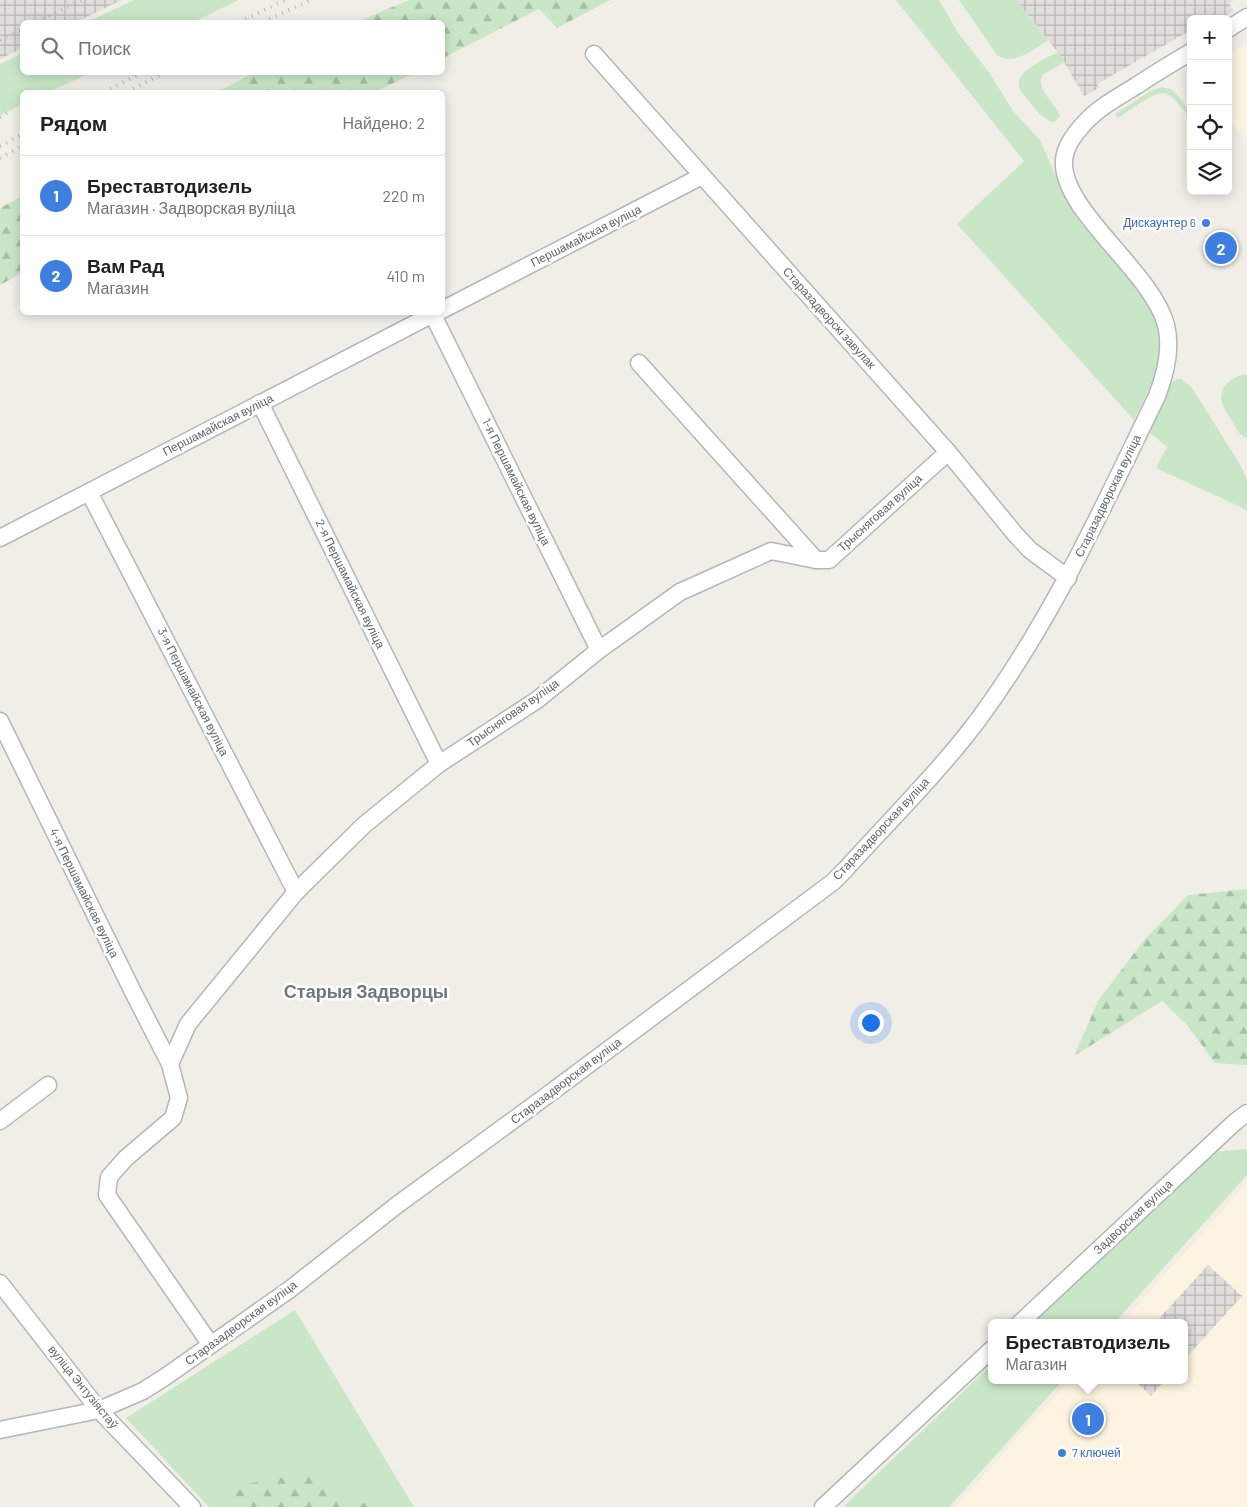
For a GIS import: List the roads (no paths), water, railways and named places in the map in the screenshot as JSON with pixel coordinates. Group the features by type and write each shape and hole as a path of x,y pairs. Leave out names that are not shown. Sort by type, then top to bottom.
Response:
{"street":[{"path":"1232,26 1247,17"},
{"name":"Старазадворскі завулак","path":"594,54 948,452 1015,534 1030,550 1068,578"},
{"name":"Старазадворская вуліца","path":"0,1430 99,1410 142,1391 211,1345 289,1290 397,1205 832,882 935,771 994,698 1068,578 1157,396 1167,365 1166,327 1155,300 1144,284 1080,205 1070,188 1064,170 1065,153 1075,135 1095,113 1112,100 1187,54"},
{"name":"Першамайская вуліца","path":"445,308 702,176"},
{"name":"Першамайская вуліца","path":"0,538 432,315"},
{"name":"1-я Першамайская вуліца","path":"439,315 599,650"},
{"path":"639,363 816,560"},
{"name":"2-я Першамайская вуліца","path":"260,403 440,764"},
{"name":"Трысняговая вуліца","path":"170,1064 188,1024 296,892 364,825 440,764 537,700 599,650 680,592 771,552 816,560 829,560 948,452"},
{"name":"3-я Першамайская вуліца","path":"89,492 296,892"},
{"name":"4-я Першамайская вуліца","path":"0,721 170,1064 179,1098 173,1118 126,1158 109,1177 107,1195 211,1345"},
{"path":"0,1121 48,1085"},
{"name":"Задворская вуліца","path":"1024,1319 1235,1122 1247,1113"},
{"name":"вуліца Энтузіястаў","path":"0,1283 99,1410 192,1507"},
{"path":"823,1507 988,1353"}],"railway":[{"path":"40,20 82,0"},
{"path":"243,20 285,0"},
{"path":"267,20 311,0"},
{"path":"0,40 20,30"},
{"path":"108,90 137,75"},
{"path":"131,90 160,75"},
{"path":"0,117 10,111"},
{"path":"0,146 20,136"},
{"path":"0,158 20,147"}],"place":[{"name":"Дискаунтер 6","path":"1206,223"},
{"name":"Вам Рад","path":"1221,248"},
{"name":"Бреставтодизель","path":"1088,1419"},
{"name":"7 ключей","path":"1062,1453"}],"district":[{"name":"Старыя Задворцы","path":"366,992"}]}
